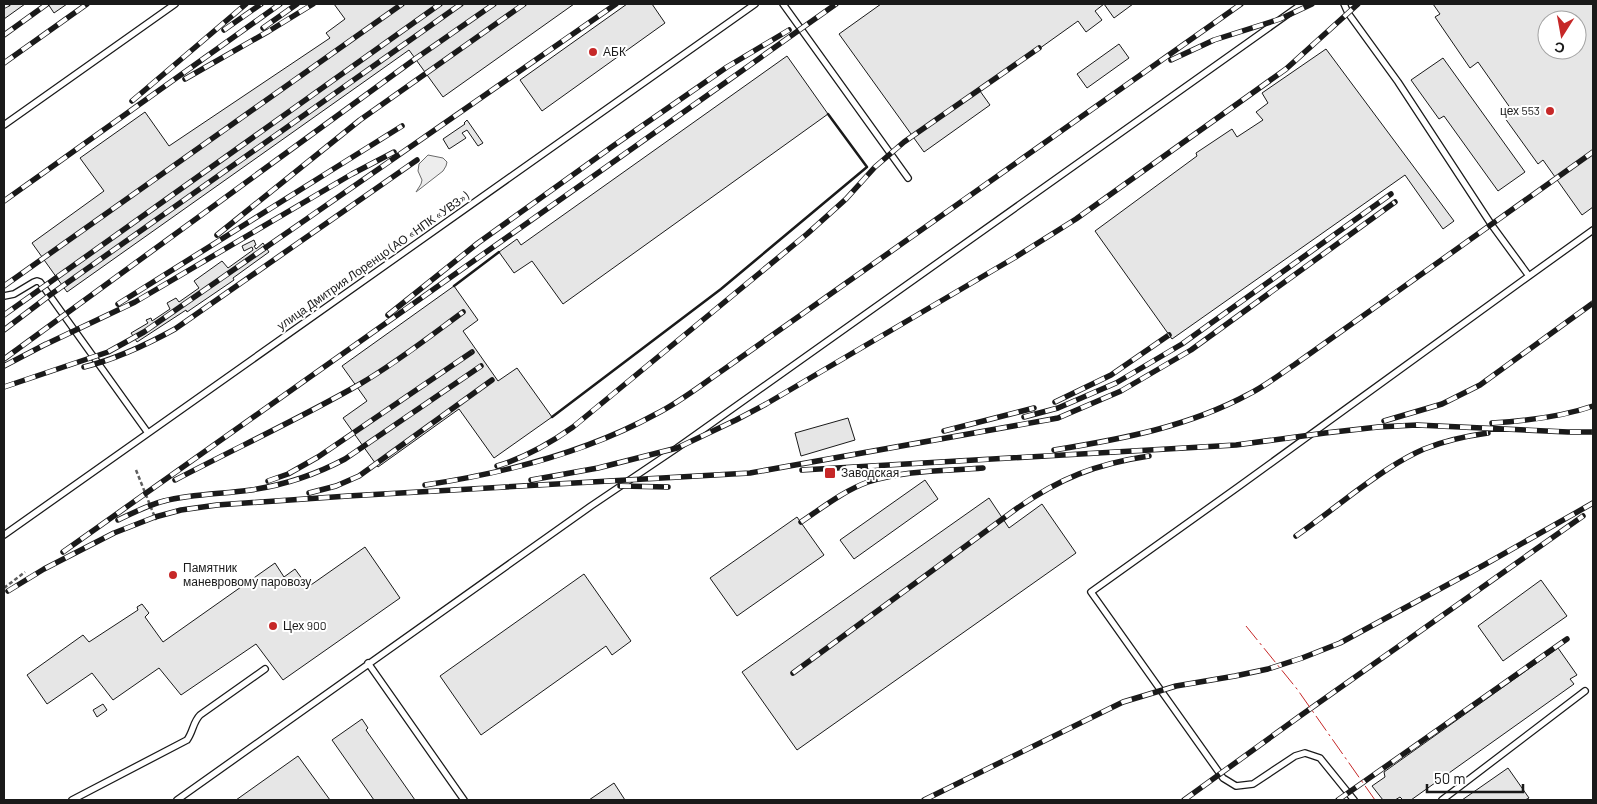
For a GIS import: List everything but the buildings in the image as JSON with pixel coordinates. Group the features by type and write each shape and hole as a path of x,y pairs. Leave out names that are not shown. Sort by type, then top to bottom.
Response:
{"lane":[{"path":"4,125 175,4"},
{"name":"улица Дмитрия Лоренцо (АО «НПК «УВЗ»)","path":"4,535 755,4"},
{"path":"783,4 908,178"},
{"path":"177,800 368,663 591,506 677,448 1302,4"},
{"path":"1344,4 1348,13 1398,82 1491,224 1529,276"},
{"path":"1354,800 1320,758 1305,753 1295,756 1253,784 1236,786 1223,778 1092,592 1593,230"},
{"path":"4,296 14,294 34,282 40,282 148,433"},
{"path":"368,663 464,800"},
{"path":"72,800 187,740 196,719 200,715 265,669"},
{"path":"1442,800 1585,691"}],"path":[{"path":"136,470 156,520"},
{"path":"4,588 25,572"}],"shaded area":[{"path":"428,155 443,158 447,162 446,166 443,171 416,192 422,180 418,171 419,164"}],"railway":[{"path":"4,6 8,4"},
{"path":"4,35 47,4"},
{"path":"4,63 87,4"},
{"path":"132,101 246,4"},
{"path":"224,30 261,4"},
{"path":"4,201 280,4"},
{"path":"263,28 297,4"},
{"path":"185,79 313,4"},
{"path":"4,286 402,4"},
{"path":"4,315 440,4"},
{"path":"4,330 50,295 461,4"},
{"path":"4,359 415,59 494,4"},
{"path":"217,235 360,120 524,4"},
{"path":"4,387 108,352 144,332 616,4"},
{"path":"63,552 836,4"},
{"path":"425,485 515,468 544,460 629,428 682,399 1241,4"},
{"path":"1171,60 1214,40 1280,19 1312,4"},
{"path":"531,480 598,468 677,448 766,404 1014,258 1076,219 1286,69 1358,4"},
{"path":"388,315 478,243 613,146 727,67 789,30"},
{"path":"497,466 536,450 573,427 807,234 846,199 875,167 904,142 1039,48"},
{"path":"118,304 402,126"},
{"path":"40,347 135,302 352,174 394,152"},
{"path":"1054,450 1129,436 1178,423 1202,415 1255,391 1593,152"},
{"path":"84,367 131,351 175,329 417,160"},
{"path":"1024,417 1058,408 1116,383 1182,344 1391,194"},
{"path":"8,591 44,569 114,533 155,517 181,510 217,505 348,496 750,473 1058,418 1121,391 1191,350 1395,202"},
{"path":"1384,421 1442,404 1480,385 1593,303"},
{"path":"175,480 360,384 399,359 463,312"},
{"path":"1055,402 1111,375 1169,335"},
{"path":"4,366 46,344"},
{"path":"268,481 288,474 318,457 472,352"},
{"path":"118,520 164,501 263,488 299,479 322,470 345,459 481,366"},
{"path":"309,493 336,486 359,476 492,380"},
{"path":"1492,423 1543,418 1593,406"},
{"path":"944,431 1034,408"},
{"path":"802,470 1236,445 1378,427 1417,425 1593,432"},
{"path":"1296,536 1372,480 1406,458 1439,444 1463,437 1488,433"},
{"path":"793,673 1032,498 1063,481 1095,468 1149,456"},
{"path":"801,522 841,495 868,482 911,473 983,468"},
{"path":"620,486 668,487"},
{"path":"924,800 1123,702 1176,686 1268,669 1340,643 1593,503"},
{"path":"1184,800 1583,516"},
{"path":"1338,800 1567,639"}],"wall":[{"path":"552,417 721,289 867,167 828,114"},
{"path":"454,286 499,252"}],"power":[{"path":"1246,626 1297,689 1375,800"}],"place":[{"name":"АБК","path":"593,52"},
{"name":"цех 553","path":"1550,111"},
{"name":"Заводская","path":"830,473"},
{"name":"Памятник маневровому паровозу","path":"173,575"},
{"name":"Цех 900","path":"273,626"}]}
